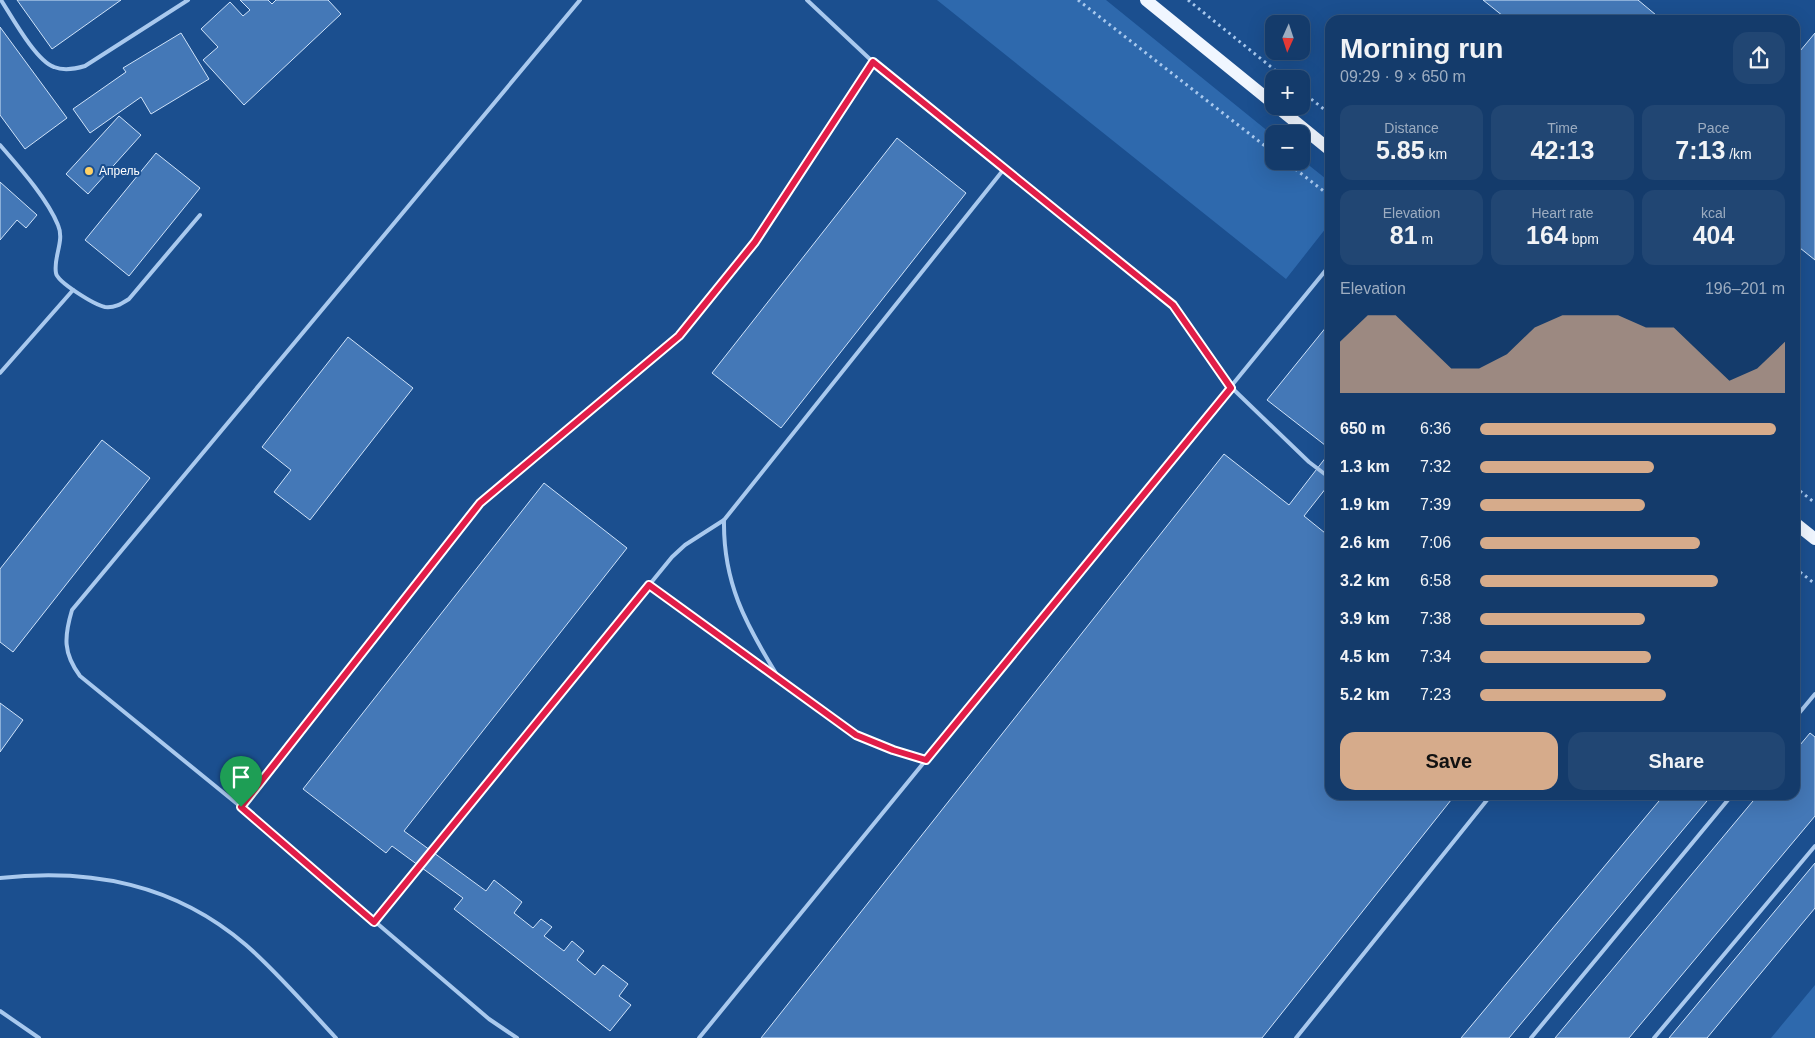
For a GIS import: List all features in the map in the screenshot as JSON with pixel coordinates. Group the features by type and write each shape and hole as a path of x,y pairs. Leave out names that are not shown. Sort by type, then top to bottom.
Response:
{"main road":[{"path":"1146,0 1265,97"},
{"path":"1287,115 1325,146"},
{"path":"1800,527 1815,539"}],"lane":[{"path":"1,0 42,60 54,67 71,69 85,66 188,0"},
{"path":"517,1038 489,1019 241,807 80,676 70,662 66,646 66,628 72,610 580,0"},
{"path":"807,0 873,62 1173,305 1231,388 1309,462 1325,474"},
{"path":"241,807 480,503 679,336 755,242 873,62"},
{"path":"0,145 27,176 58,224 62,235 55,267 56,276 73,290 103,307 118,306 129,299 200,215"},
{"path":"374,922 649,585 685,545 724,520 1004,169"},
{"path":"699,1038 1325,271"},
{"path":"0,373 73,290"},
{"path":"724,520 726,565 736,598 751,632 778,677"},
{"path":"649,585 856,735 893,750 926,760"},
{"path":"1800,712 1815,694"},
{"path":"1296,1038 1487,800"},
{"path":"1531,1038 1728,800"},
{"path":"1654,1038 1815,846"},
{"path":"0,878 71,874 109,879 177,900 214,920 247,946 336,1038"},
{"path":"0,1011 39,1038"}],"path":[{"path":"1078,0 1265,146"},
{"path":"1188,0 1275,70"},
{"path":"1310,98 1325,110"},
{"path":"1297,170 1325,192"},
{"path":"1800,491 1815,503"},
{"path":"1800,572 1815,584"}],"shaded area":[{"path":"937,0 1106,0 1265,129 1265,170 1310,170 1310,166 1325,178 1325,229 1286,279"},
{"path":"1815,985 1815,1038 1771,1038"}],"building":[{"path":"17,0 121,0 52,49"},
{"path":"240,0 268,0 272,4 276,0 328,0 341,14 244,105 203,60 218,47 201,29 230,2 243,16 250,10"},
{"path":"1483,0 1638,0 1656,15 1502,15"},
{"path":"0,27 67,118 25,149 0,115"},
{"path":"181,33 209,79 151,114 141,97 90,133 73,109 126,72 123,68"},
{"path":"1815,33 1815,260 1800,248 1800,51"},
{"path":"119,116 141,135 88,194 66,174"},
{"path":"897,138 966,193 781,428 712,373"},
{"path":"156,153 200,188 129,276 85,240"},
{"path":"0,182 37,215 26,228 17,220 0,240"},
{"path":"1325,328 1325,445 1267,400"},
{"path":"348,337 413,388 310,520 274,492 291,470 262,447"},
{"path":"102,440 150,478 13,652 0,642 0,569"},
{"path":"1224,454 1289,505 1325,458 1325,489 1304,516 1325,533 1325,800 1451,800 1262,1038 761,1038"},
{"path":"544,483 627,548 404,831 486,891 494,880 522,902 514,913 533,928 541,919 552,927 544,936 564,951 572,941 584,951 577,960 595,975 603,965 628,984 619,996 631,1005 610,1031 454,909 463,898 392,846 386,853 303,789"},
{"path":"0,703 23,720 0,752"},
{"path":"1810,733 1815,737 1815,816 1629,1038 1555,1038 1754,800 1800,800 1800,745"},
{"path":"1660,800 1708,800 1509,1038 1461,1038"},
{"path":"1815,863 1815,908 1707,1038 1669,1038"}],"place":[{"name":"Апрель","path":"89,171"}],"route":[{"path":"873,62 1173,305 1231,388 926,760 893,750 856,735 649,585 374,922 241,807 480,503 679,336 755,242 873,62"}]}
